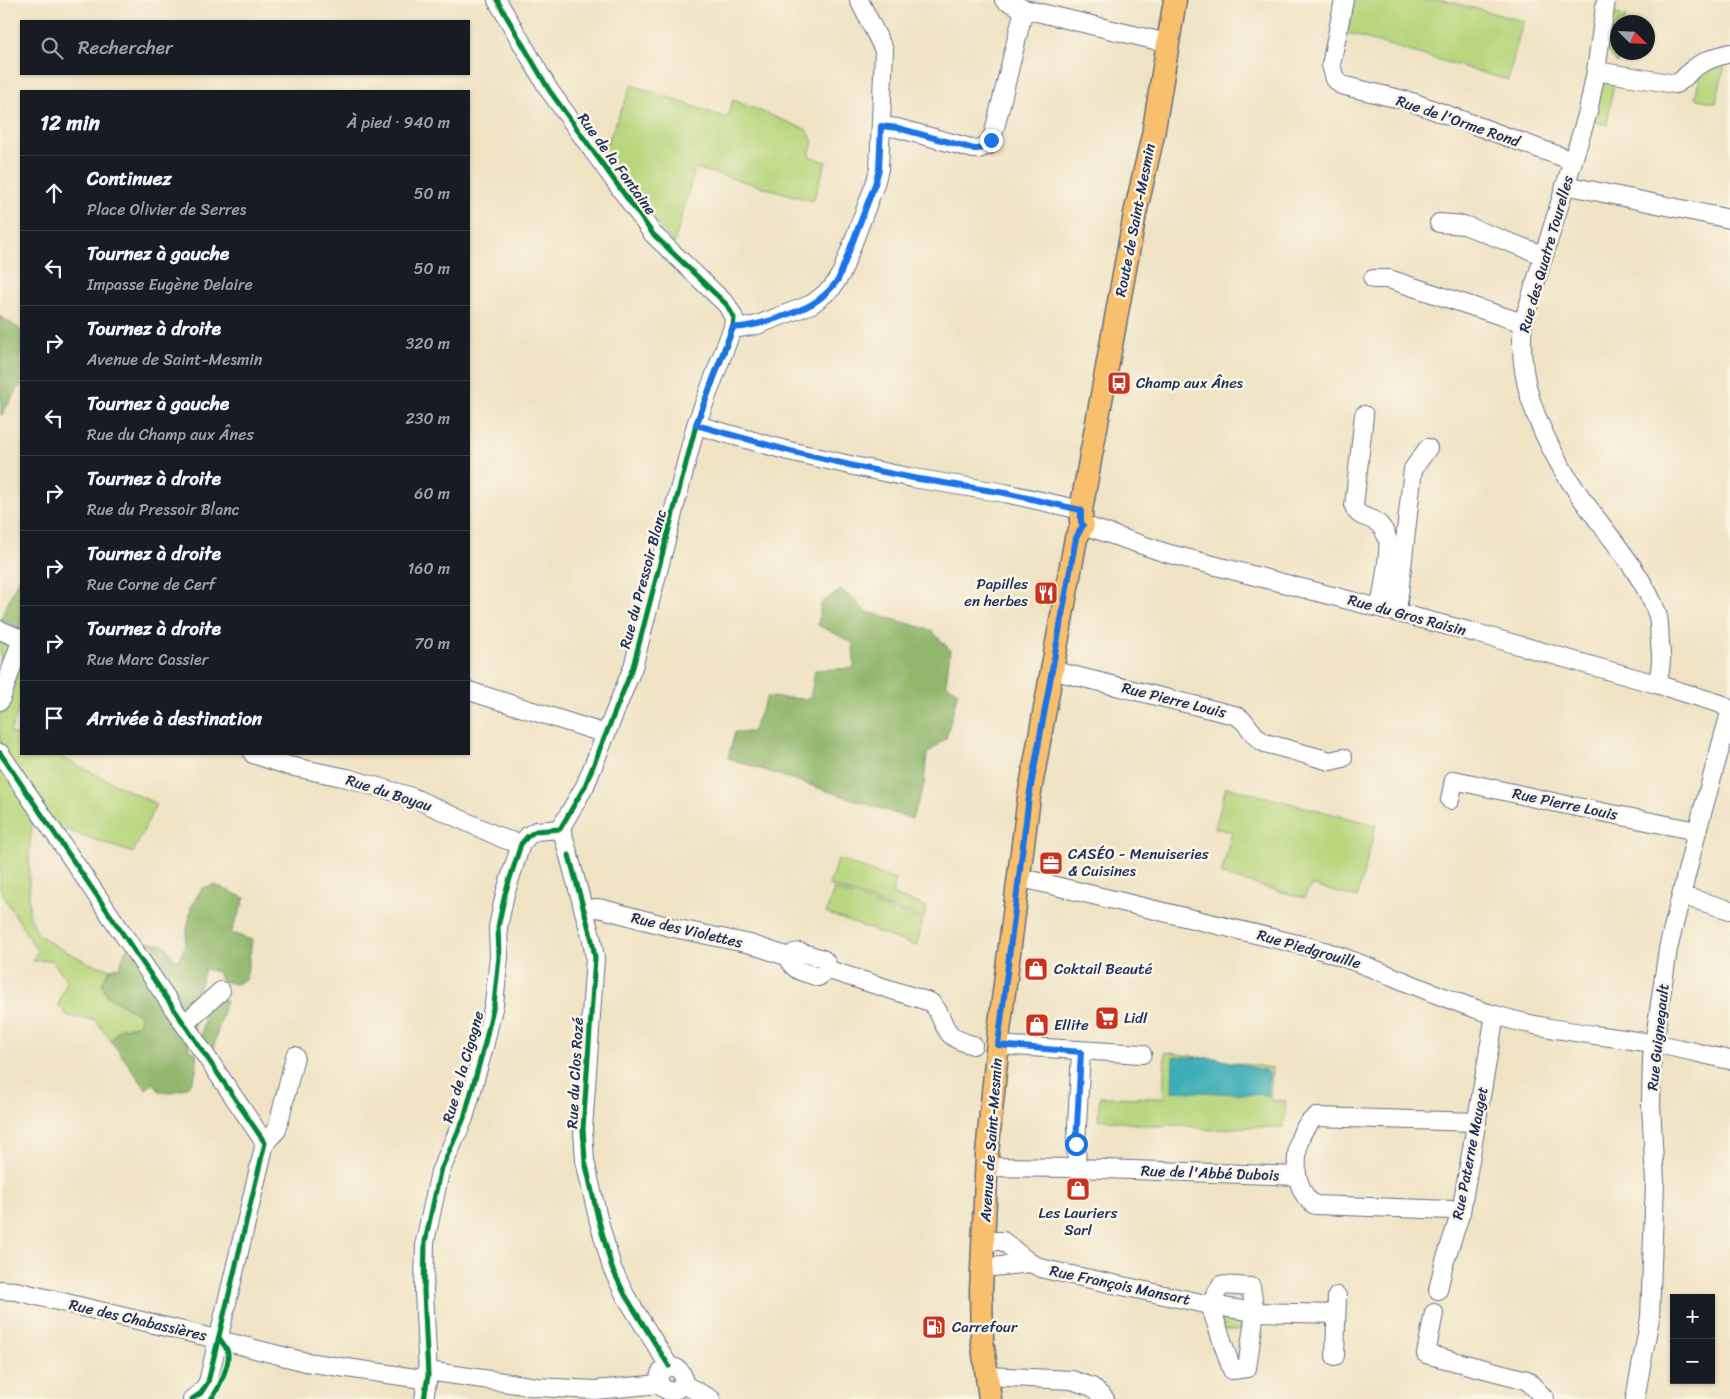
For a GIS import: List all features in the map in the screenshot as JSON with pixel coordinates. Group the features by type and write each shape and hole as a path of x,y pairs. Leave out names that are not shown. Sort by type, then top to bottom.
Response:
{"main road":[{"name":"Route de Saint-Mesmin","path":"1094,440 1135,214 1152,135 1175,0"},
{"name":"Avenue de Saint-Mesmin","path":"989,1392 982,1339 983,1268 986,1167 998,1045 1029,797 1076,538 1082,518 1094,440"}],"street":[{"name":"Rue de la Fontaine","path":"496,0 549,90 595,154 653,234 727,305 734,318 733,327"},
{"path":"733,327 740,328 757,325 812,304 832,288 838,280 875,184 879,169 884,50 859,0"},
{"path":"1004,0 1024,9 1167,43"},
{"name":"Rue de l'Orme Rond","path":"1344,0 1331,65 1335,79 1341,85 1412,102 1573,161"},
{"name":"Rue des Quatre Tourelles","path":"1606,0 1596,72 1588,112 1523,323 1521,342 1522,363 1528,392 1541,427 1564,471 1639,578 1658,614 1662,659 1660,675 1656,684"},
{"path":"881,126 898,128 974,149 989,145 994,132 1024,9"},
{"path":"1596,72 1675,84 1684,80 1692,69 1697,66 1730,53"},
{"path":"1566,186 1730,219"},
{"path":"1439,223 1464,225 1543,255"},
{"path":"1372,279 1389,279 1523,323"},
{"name":"Rue du Pressoir Blanc","path":"560,829 585,786 633,668 696,425 733,327"},
{"path":"1364,415 1354,506 1355,512 1381,526 1388,541 1388,610"},
{"name":"Rue du Gros Raisin","path":"696,425 790,451 854,466 1005,493 1082,518 1166,553 1388,610 1656,684 1720,704 1730,712"},
{"path":"1388,610 1414,469 1428,448"},
{"path":"0,630 20,640"},
{"path":"0,700 20,643"},
{"name":"Rue Pierre Louis","path":"1051,670 1234,715 1244,721 1257,738 1265,743 1330,761 1343,758"},
{"path":"470,691 606,734"},
{"name":"Rue Guignegault","path":"1635,1399 1650,1309 1655,1182 1651,1104 1652,1063 1668,949 1730,712"},
{"path":"0,753 265,1143"},
{"name":"Rue du Boyau","path":"256,755 289,766 347,778 412,797 504,839 521,844"},
{"name":"Rue Pierre Louis","path":"1450,800 1454,780 1698,831"},
{"path":"521,844 536,831 560,829"},
{"name":"Rue du Clos Rozé","path":"560,829 584,911 594,958 584,1129 585,1161 612,1268 625,1295 669,1366"},
{"name":"Rue de la Cigogne","path":"424,1399 428,1376 424,1291 425,1242 440,1172 464,1118 494,1006 499,956 498,927 504,894 521,844"},
{"name":"Rue Piedgrouille","path":"1018,876 1318,949 1350,959 1389,976 1496,1015 1582,1034 1655,1044 1730,1060"},
{"path":"1693,899 1730,910"},
{"name":"Rue des Violettes","path":"584,911 599,908 674,928 750,944 789,957 794,953 800,952 823,959 829,970 930,1002 938,1010 952,1036 973,1045"},
{"path":"184,1024 221,991"},
{"name":"Rue Paterne Mauget","path":"1438,1290 1444,1264 1461,1212 1496,1015"},
{"path":"998,1045 1081,1052 1142,1054"},
{"path":"1077,1168 1076,1144 1081,1052"},
{"path":"192,1399 200,1393 208,1382 220,1339 265,1143 277,1130 295,1056"},
{"name":"Rue de l'Abbé Dubois","path":"986,1167 1077,1168 1297,1176 1296,1158 1299,1139 1306,1125 1316,1117 1477,1122"},
{"path":"1297,1176 1305,1196 1309,1202 1315,1205 1452,1210 1461,1212"},
{"name":"Rue François Mansart","path":"984,1241 1003,1241 1030,1263 1044,1269 1210,1305 1254,1312 1336,1314"},
{"name":"Rue François Mansart","path":"983,1268 1030,1263"},
{"name":"Rue François Mansart","path":"1221,1285 1251,1287 1254,1312 1247,1368 1232,1370 1210,1305 1221,1285"},
{"name":"Rue des Chabassières","path":"0,1290 16,1291 329,1366 422,1379 435,1372 537,1387 595,1390 660,1384"},
{"path":"1335,1356 1337,1296"},
{"path":"1434,1313 1426,1354 1432,1363 1527,1380 1545,1399"},
{"path":"669,1366 681,1370 683,1374 682,1384 672,1391 663,1388 659,1380 660,1372 669,1366"},
{"path":"989,1392 1072,1380 1092,1387 1105,1399"},
{"path":"682,1384 710,1399"}],"green space":[{"path":"1354,0 1443,0 1523,21 1508,80 1347,33"},
{"path":"1609,13 1620,15 1610,15 1610,54 1603,45"},
{"path":"1726,60 1716,103 1695,98 1700,77 1703,73"},
{"path":"1609,81 1614,81 1607,125 1591,121 1599,88"},
{"path":"632,85 727,118 733,100 807,130 813,141 809,156 826,162 813,201 695,168 674,244 602,155"},
{"path":"0,316 20,329 20,386 1,416"},
{"path":"20,575 20,629 0,620"},
{"path":"841,590 856,601 864,611 931,630 950,650 946,684 958,692 946,738 927,754 924,785 912,819 728,758 735,732 752,732 767,697 810,699 815,670 854,668 853,643 818,625 821,603"},
{"path":"0,638 20,647 20,707 10,732 20,737 20,755 56,755 156,804 133,853 32,818 29,862 29,914 38,934 54,945 89,963 110,969 102,983 107,996 140,1015 140,1023 131,1027 120,1028 111,1041 95,1020 68,1016 58,1005 67,981 52,960 33,961 37,951 0,890"},
{"path":"1226,787 1376,825 1357,898 1311,885 1304,898 1221,875 1232,832 1215,828"},
{"path":"838,859 896,880 892,894 927,907 924,919 829,885"},
{"path":"215,885 245,898 231,933 252,940 246,979 236,984 222,981 217,972 205,969 198,991 194,1032 188,1049 196,1053 197,1063 194,1078 190,1084 178,1091 160,1092 154,1083 146,1089 111,1041 120,1028 131,1027 140,1023 140,1015 107,996 102,983 110,969 120,967 125,951 133,941 150,942 166,946 174,959 179,960 184,949 191,907 202,888"},
{"path":"834,889 923,921 916,946 826,913"},
{"path":"208,1000 226,1000 213,1050 200,1046 203,1024"},
{"path":"1165,1052 1272,1068 1270,1100 1286,1101 1284,1127 1245,1127 1211,1130 1182,1125 1152,1126 1098,1119 1100,1097 1163,1098"},
{"path":"1220,1315 1249,1318 1250,1330 1224,1330"}],"water":[{"path":"1173,1057 1215,1058 1266,1071 1269,1074 1268,1095 1172,1091"}],"cycle path":[{"path":"424,1399 428,1376 424,1291 425,1242 440,1172 464,1118 494,1004 499,957 498,927 505,894 521,844 536,831 560,829 585,786 633,667 696,425 733,327 734,318 727,305 653,234 549,90 497,0"},
{"path":"0,753 265,1143 208,1382 201,1393 192,1399"},
{"path":"569,855 595,958 583,1129 585,1161 612,1268 625,1295 669,1366"},
{"path":"211,1399 223,1377 228,1358 227,1349 220,1339"}],"place":[{"name":"Champ aux Ânes","path":"1119,383"},
{"name":"Papilles en herbes","path":"1046,593"},
{"name":"CASÉO - Menuiseries & Cuisines","path":"1051,863"},
{"name":"Coktail Beauté","path":"1036,969"},
{"name":"Lidl","path":"1107,1018"},
{"name":"Ellite","path":"1037,1025"},
{"name":"Les Lauriers Sarl","path":"1078,1189"},
{"name":"Carrefour","path":"934,1327"}],"route":[{"path":"991,140 989,145 984,148 974,149 898,128 881,126 879,169 875,184 838,280 832,288 812,304 757,325 740,328 733,327 696,425 790,451 854,466 962,487 1005,493 1081,510 1081,522 1083,525 1076,538 1029,797 998,1045 1081,1052 1076,1144"}]}
